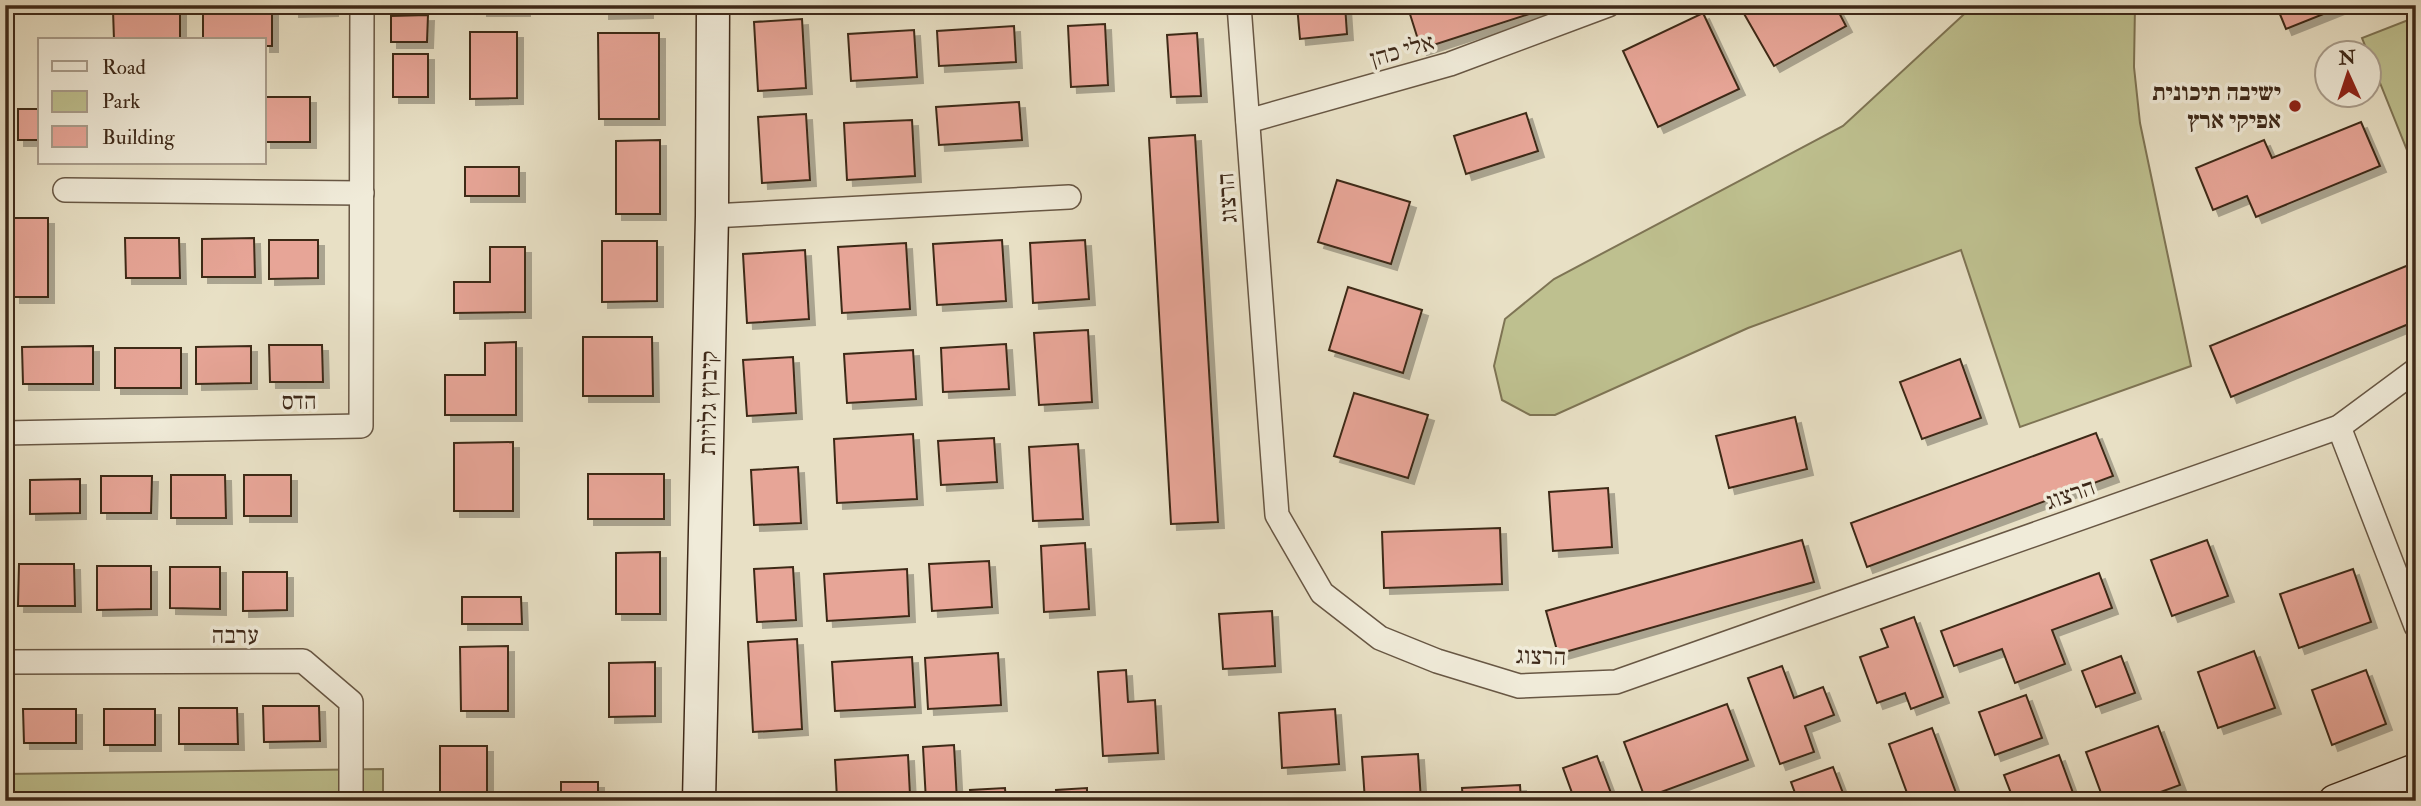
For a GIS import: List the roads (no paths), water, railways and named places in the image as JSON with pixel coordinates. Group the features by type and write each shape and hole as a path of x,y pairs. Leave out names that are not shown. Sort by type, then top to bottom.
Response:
{"street":[{"name":"הדס","path":"5,433 361,426 362,5"},
{"name":"קיבוץ גלויות","path":"700,800 712,216 713,5"},
{"name":"הרצוג","path":"1239,5 1277,515 1322,593 1380,638 1437,661 1519,686 1616,682 2339,427 2416,370"},
{"name":"אלי כהן","path":"1248,121 1450,64 1608,5"},
{"path":"65,190 362,193"},
{"path":"712,216 1069,197"},
{"path":"2339,427 2416,626"},
{"name":"ערבה","path":"5,662 303,661 351,702 351,801"},
{"path":"2335,801 2416,770"}],"place":[{"name":"ישיבה תיכונית אפיקי ארץ","path":"2295,106"}]}
